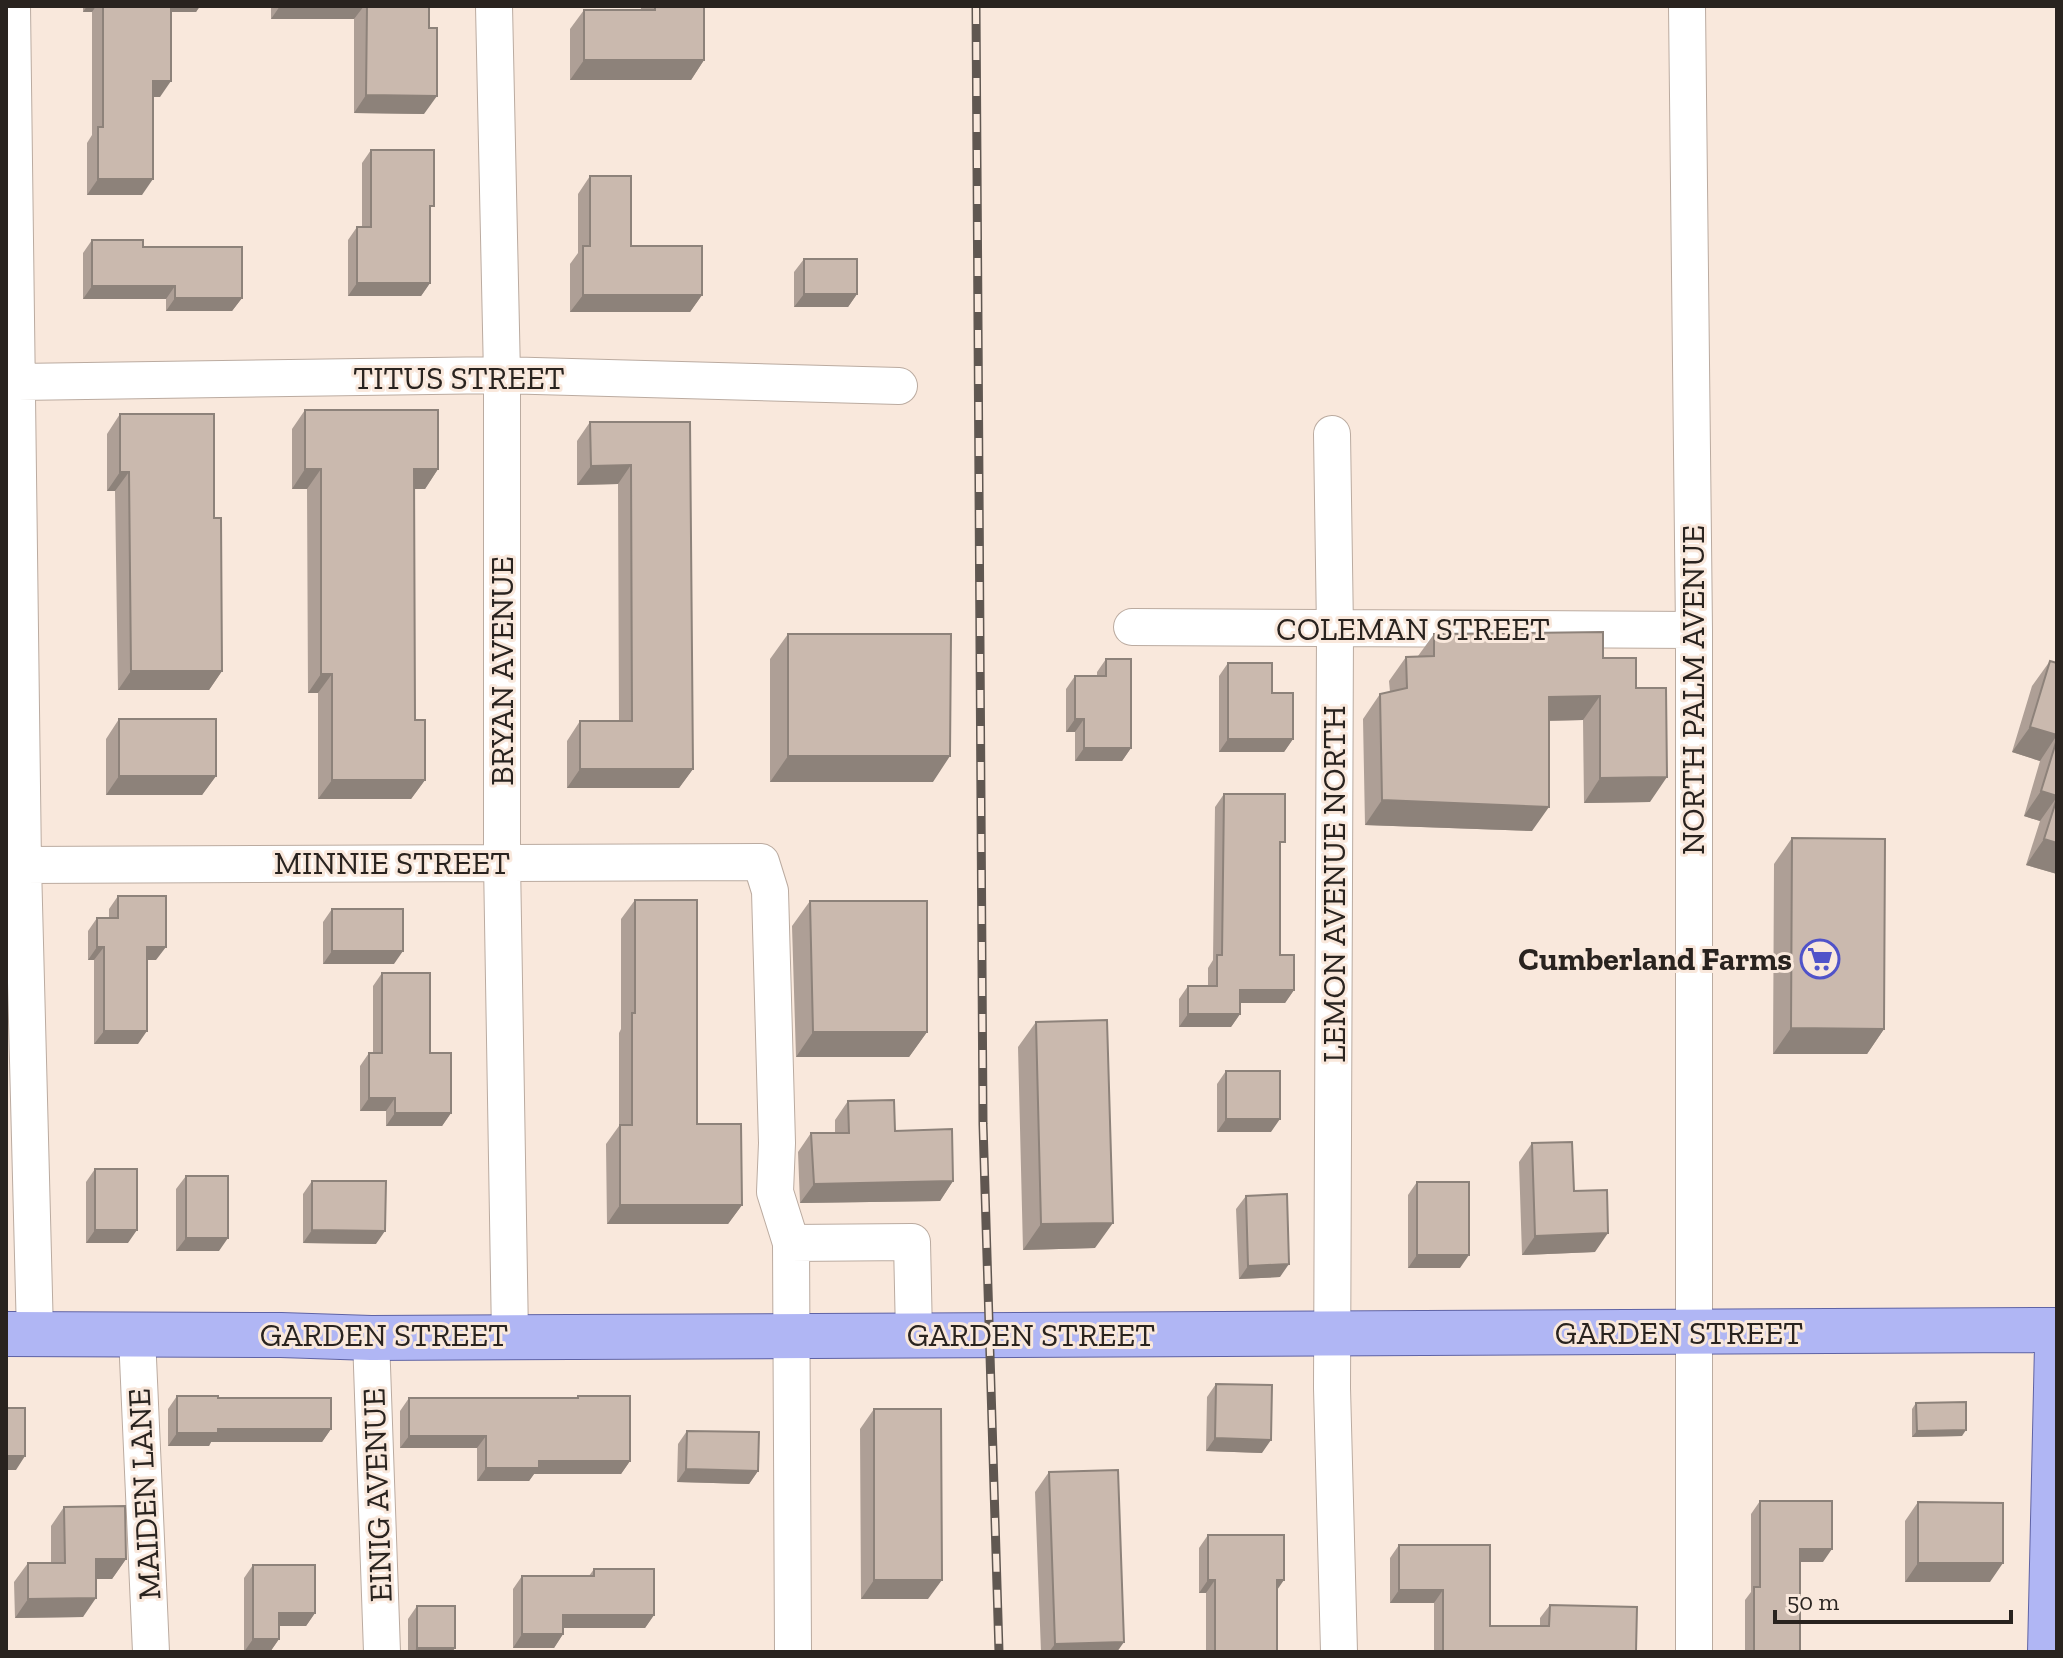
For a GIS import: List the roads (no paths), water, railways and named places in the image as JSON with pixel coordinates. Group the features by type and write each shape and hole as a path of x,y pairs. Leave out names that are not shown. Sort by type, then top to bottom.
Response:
{"main road":[{"name":"GARDEN STREET","path":"20,1334 371,1338 2057,1330"},
{"path":"2050,1652 2057,1345"}],"street":[{"path":"12,6 23,865 20,1334"},
{"name":"BRYAN AVENUE","path":"494,6 502,375 502,862 510,1336"},
{"name":"NORTH PALM AVENUE","path":"1687,6 1694,630 1694,1652"},
{"name":"TITUS STREET","path":"18,382 502,375 899,386"},
{"name":"LEMON AVENUE NORTH","path":"1332,434 1335,629 1333,1333 1339,1652"},
{"name":"COLEMAN STREET","path":"1132,627 1694,630"},
{"name":"MINNIE STREET","path":"23,865 761,862 770,891 777,1143 775,1192 791,1243"},
{"path":"793,1652 791,1243 912,1242 914,1335"},
{"name":"MAIDEN LANE","path":"137,1336 151,1652"},
{"name":"EINIG AVENUE","path":"371,1338 382,1652"}],"railway":[{"path":"976,6 983,1124 999,1652"}],"place":[{"name":"Cumberland Farms","path":"1820,959"}]}
